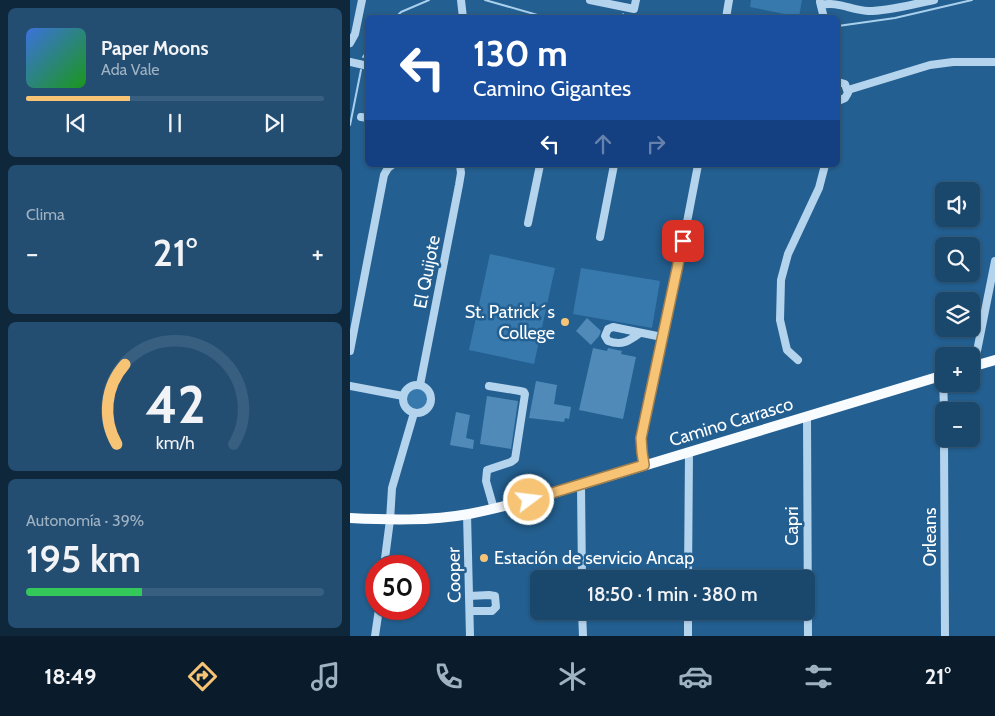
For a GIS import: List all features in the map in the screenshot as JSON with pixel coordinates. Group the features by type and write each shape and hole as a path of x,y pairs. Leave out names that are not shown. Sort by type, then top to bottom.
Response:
{"main road":[{"path":"980,364 995,360"},
{"name":"Camino Carrasco","path":"350,518 390,520 468,514 494,509 581,485 935,377"}],"street":[{"path":"350,44 355,34 362,0"},
{"path":"461,0 463,15"},
{"path":"590,0 634,9 636,0"},
{"path":"726,15 729,0"},
{"path":"823,15 820,2 838,4 855,10 877,11 934,0"},
{"path":"848,90 930,65 953,62 995,62"},
{"path":"351,63 365,65"},
{"path":"840,83 845,84 848,90 845,98 840,100"},
{"path":"350,351 384,175 389,167"},
{"name":"El Quijote","path":"420,385 460,185 460,167"},
{"path":"528,223 540,167"},
{"path":"600,237 614,167"},
{"path":"644,465 641,438 676,279 698,167"},
{"path":"798,360 787,350 780,320 781,280 788,254 819,188 824,167"},
{"path":"977,347 995,261"},
{"path":"640,333 662,337"},
{"path":"420,385 430,392 431,401 426,410 414,413 406,408 403,396 407,388 420,385"},
{"path":"350,386 403,396"},
{"path":"489,386 520,390 525,394 515,458 511,462 486,470 486,481 494,509"},
{"path":"385,555 392,488 414,413"},
{"name":"Capri","path":"807,416 808,636"},
{"name":"Orleans","path":"944,447 945,636"},
{"path":"688,570 689,452"},
{"path":"581,485 582,570"},
{"name":"Cooper","path":"468,514 470,636"},
{"path":"470,596 492,595 496,598 496,607 492,611 470,611"},
{"path":"375,636 377,620"},
{"path":"582,620 583,636"},
{"path":"688,620 688,636"}],"shaded area":[{"path":"751,0 802,0 799,15 789,15 750,7"},
{"path":"490,254 555,268 534,364 469,350"},
{"path":"581,268 660,281 652,328 573,314"},
{"path":"417,387 425,390 428,398 425,406 417,409 409,406 406,398 409,390"}],"building":[{"path":"587,318 601,331 591,345 576,331"},
{"path":"593,348 607,351 608,348 622,351 621,354 636,357 623,419 579,410"},
{"path":"536,381 557,385 554,404 571,407 569,419 565,418 564,422 529,418"},
{"path":"487,396 518,401 511,449 480,444"},
{"path":"456,412 470,415 466,438 474,440 473,449 450,445"}],"waterway":[{"path":"398,15 429,0"},
{"path":"485,0 538,15"},
{"path":"840,26 895,18 972,0"},
{"path":"350,125 361,70"}],"place":[{"name":"St. Patrick´s College","path":"565,322"},
{"name":"Estación de servicio Ancap","path":"484,558"}],"route":[{"path":"529,500 644,465 641,438 683,241"}]}
